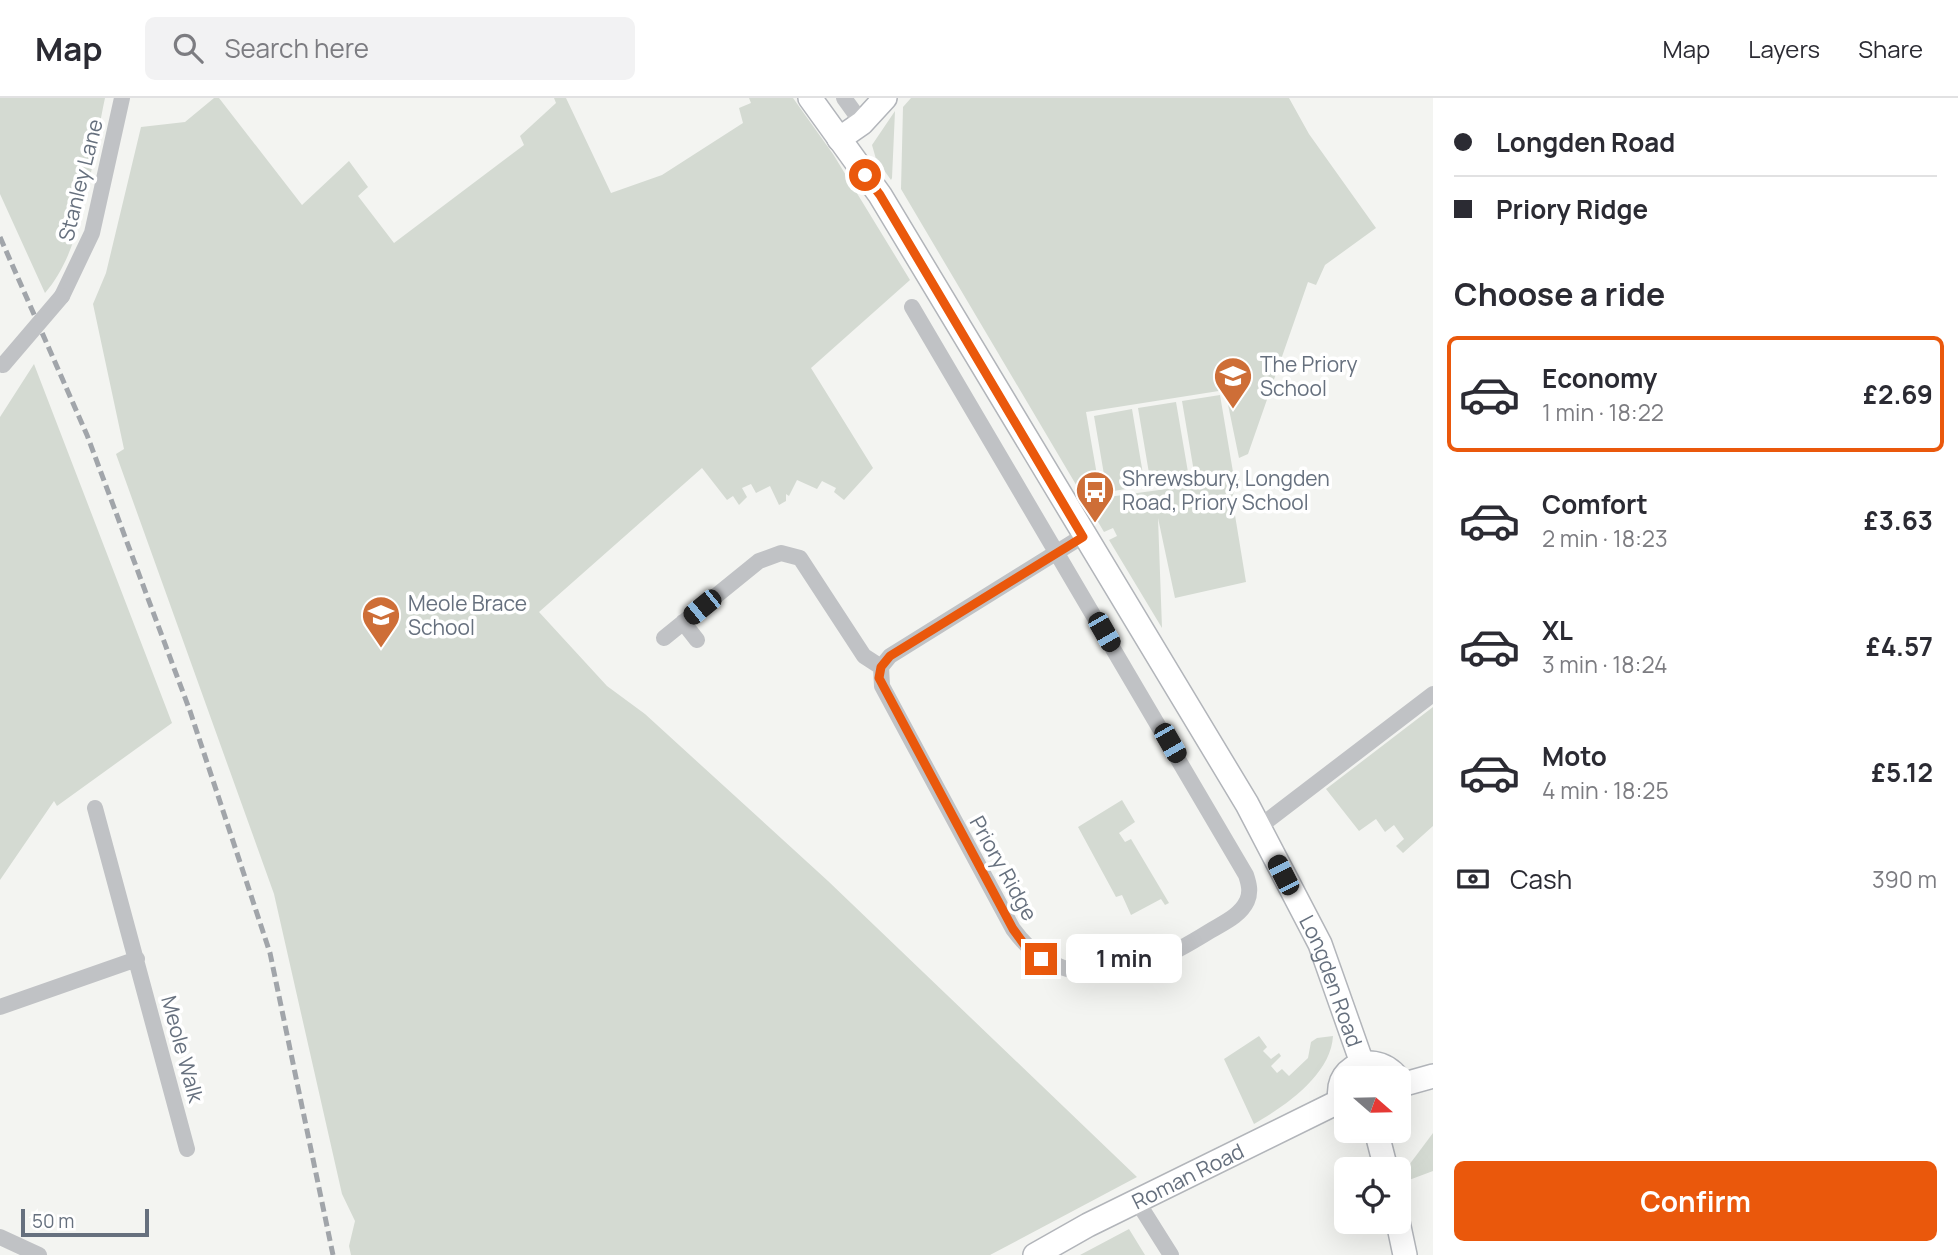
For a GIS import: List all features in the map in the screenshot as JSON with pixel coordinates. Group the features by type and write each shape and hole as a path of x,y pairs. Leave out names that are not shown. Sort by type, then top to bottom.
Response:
{"street":[{"name":"Stanley Lane","path":"2,368 62,296 77,270 92,233 122,98"},
{"name":"Longden Road","path":"810,98 880,195 1259,827 1320,944 1362,1063"},
{"path":"844,98 862,123"},
{"path":"839,139 862,123 884,98"},
{"path":"912,307 1056,551"},
{"path":"664,638 759,561 770,555 790,553 809,567 864,656 881,667 890,656 1056,551 1083,537"},
{"name":"Priory Ridge","path":"881,667 882,686 1013,929 1026,947 1041,959 1065,968 1107,973 1154,962 1236,915 1246,904 1250,889 1246,875 1056,551"},
{"path":"683,622 697,640"},
{"path":"1259,827 1433,694"},
{"name":"Meole Walk","path":"95,808 138,959 187,1149"},
{"path":"0,1007 138,959"},
{"path":"1362,1063 1377,1062 1385,1066"},
{"name":"Roman Road","path":"1358,1066 1362,1063"},
{"path":"1411,1083 1433,1076"},
{"name":"Roman Road","path":"1035,1255 1137,1201 1334,1111"},
{"path":"1137,1201 1171,1255"},
{"path":"1401,1234 1405,1255"},
{"path":"0,1237 40,1255"}],"shaded area":[{"path":"0,98 105,98 78,227 59,274 45,293 0,194"},
{"name":"Meole Brace School","path":"214,98 219,98 302,205 349,161 368,187 358,196 394,243 524,145 520,136 556,103 554,98 566,98 611,193 662,175 743,123 739,108 751,103 749,98 793,98 833,154 910,280 811,368 873,468 844,500 834,492 836,488 822,481 817,489 797,480 789,496 786,494 786,501 779,505 770,486 756,493 751,484 742,488 747,497 739,505 733,496 727,500 702,468 539,612 607,686 645,714 828,881 1137,1177 990,1255 351,1255 349,1246 355,1221 342,1194 274,894 116,454 124,449 93,304 106,273 141,127 185,122"},
{"path":"911,98 1289,98 1309,134 1376,228 1325,265 1316,285 1308,282 1248,454 1239,458 1225,390 1086,412 1101,498 1239,479 1232,497 1246,582 1175,598 1158,518 1162,628 1109,540 1117,536 1113,528 1104,532 901,189 903,107"},
{"path":"895,111 891,180 876,159 872,145"},
{"path":"34,364 172,723 57,806 54,801 0,880 0,417"},
{"path":"1220,395 1233,472 1195,478 1182,401"},
{"path":"1176,402 1189,478 1151,485 1138,408"},
{"path":"1132,409 1145,486 1107,492 1094,416"},
{"path":"1433,707 1433,826 1403,853 1396,846 1404,839 1394,825 1385,832 1376,819 1359,831 1326,789"},
{"path":"1122,800 1135,822 1119,833 1125,842 1131,839 1169,903 1165,905 1161,899 1131,915 1122,895 1116,897 1078,827"},
{"path":"1259,1036 1267,1047 1263,1051 1271,1059 1279,1053 1281,1056 1271,1066 1277,1073 1282,1069 1289,1076 1308,1058 1311,1042 1317,1038 1333,1036 1324,1064 1315,1076 1292,1099 1254,1124 1224,1059"},
{"path":"1433,1133 1433,1171 1411,1179 1411,1162"},
{"path":"1129,1229 1145,1255 1080,1255"}],"railway":[{"path":"0,237 87,435 190,711 270,953 333,1255"}],"place":[{"name":"The Priory School","path":"1233,410"},
{"name":"Shrewsbury, Longden Road, Priory School","path":"1095,524"},
{"name":"Meole Brace School","path":"381,649"}],"route":[{"path":"865,175 880,195 1083,537 1056,551 890,656 881,667 879,678 1013,929 1026,947 1041,959"}]}
